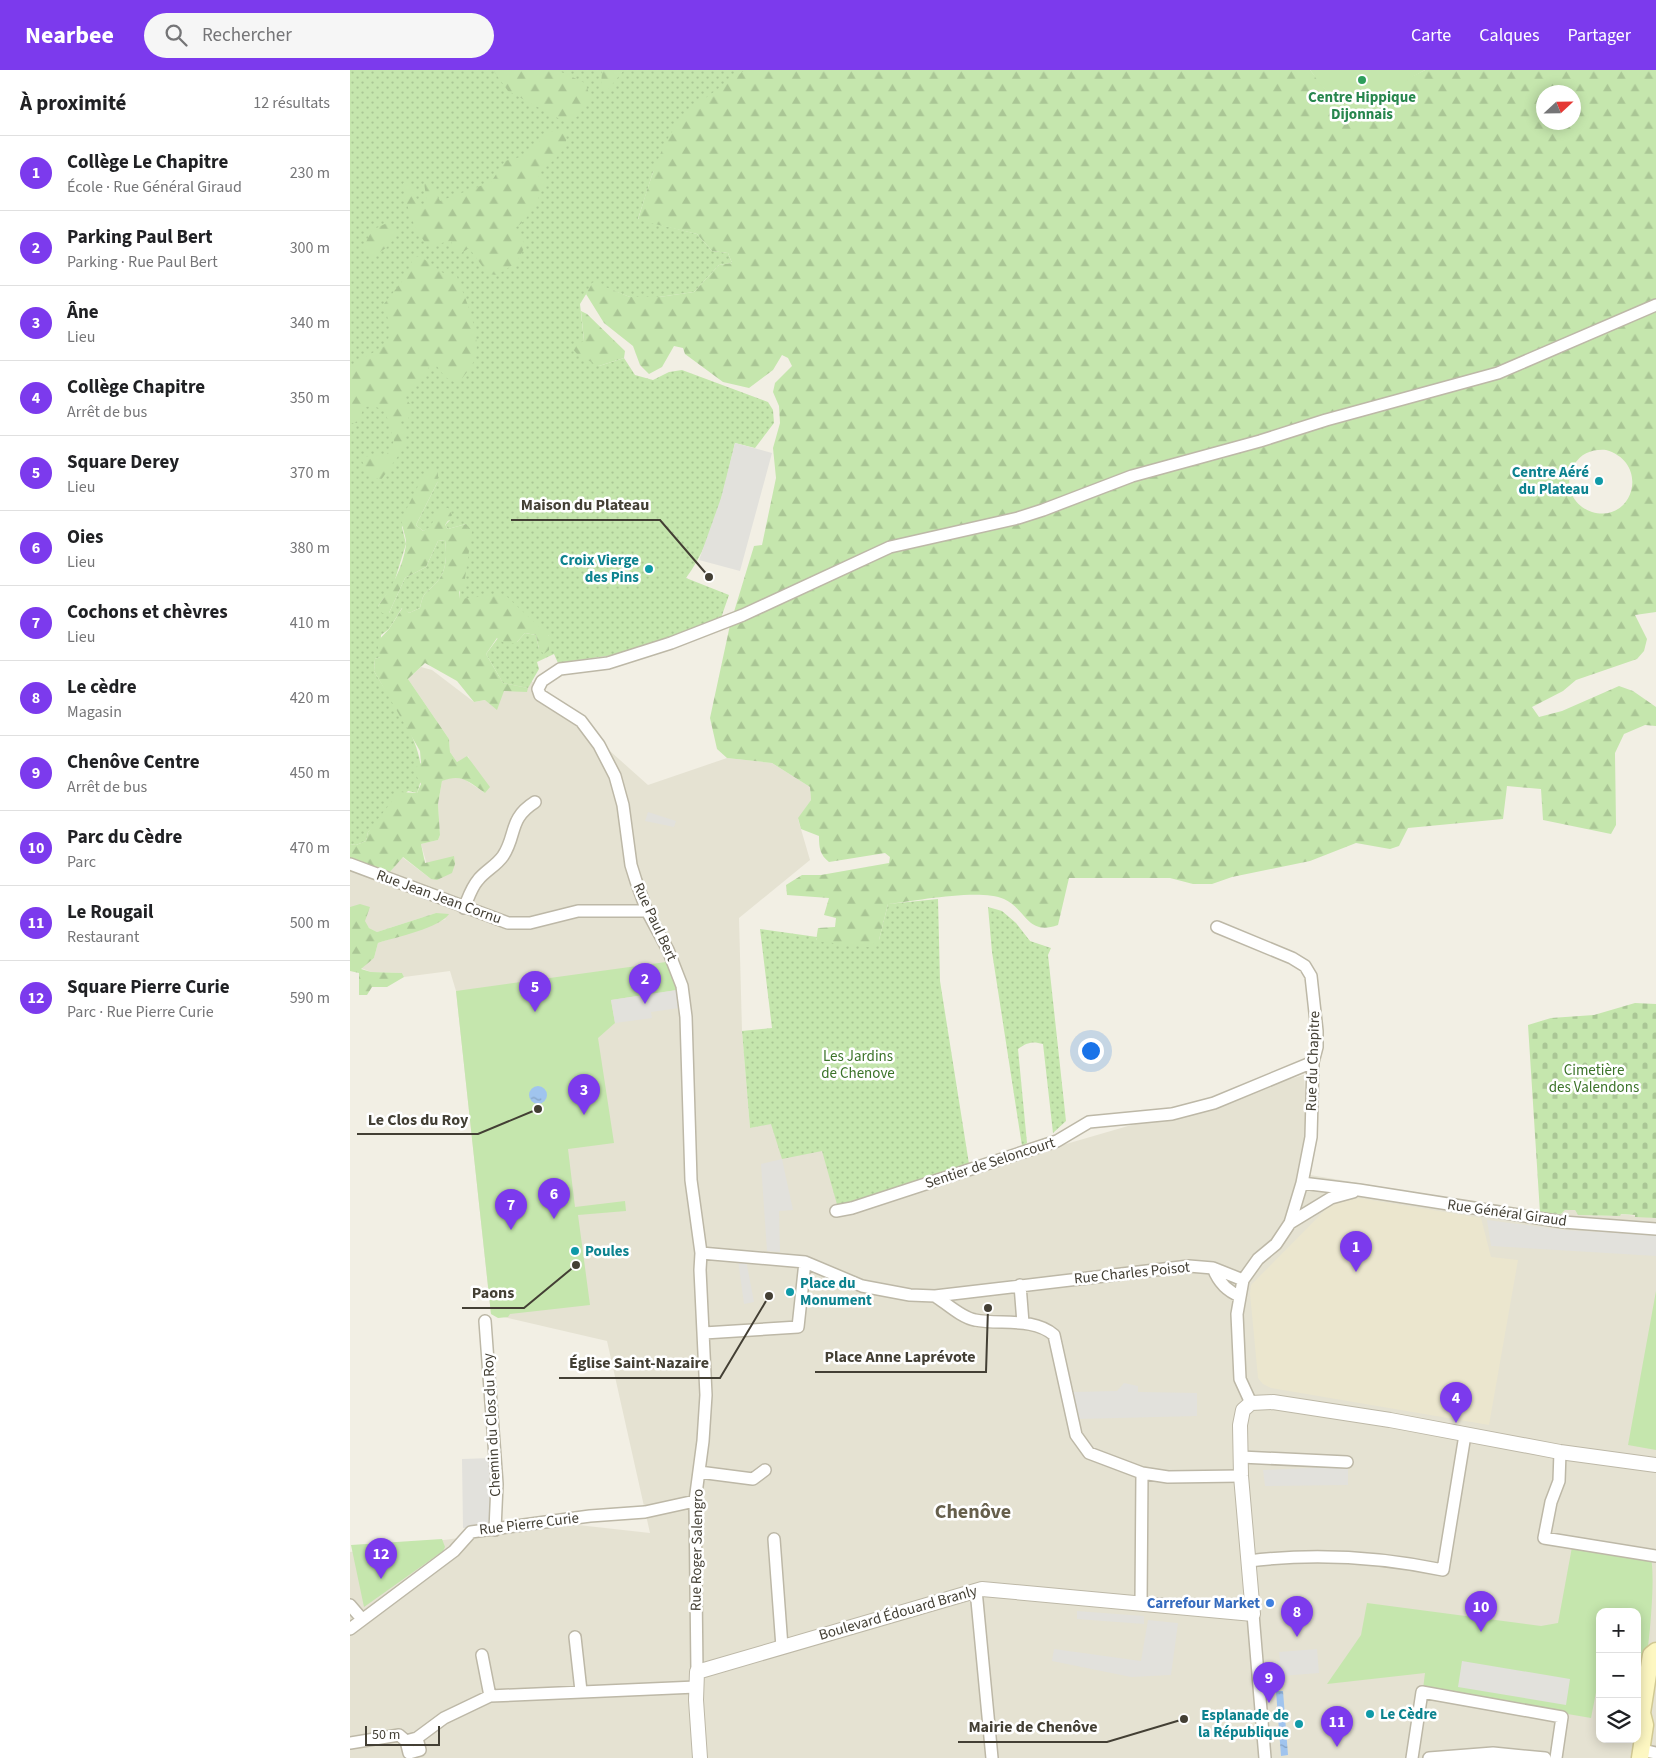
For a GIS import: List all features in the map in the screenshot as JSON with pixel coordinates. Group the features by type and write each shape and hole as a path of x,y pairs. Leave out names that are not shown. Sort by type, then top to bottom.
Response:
{"main road":[{"path":"1646,1754 1651,1721 1642,1713 1651,1655 1656,1651"}],"street":[{"name":"Rue Paul Bert","path":"701,1253 692,1180 686,1018 682,986 668,950 647,911 631,865 623,805 615,776 599,745 582,721 570,712 543,698 538,692 539,685 545,677 560,669 628,658 728,622 890,547 1035,513 1132,476 1498,373 1656,305"},
{"path":"464,908 478,880 497,864 505,852 515,821 526,808 535,802"},
{"name":"Rue Jean Jean Cornu","path":"350,864 499,921 521,924 578,912 647,911"},
{"name":"Rue du Chapitre","path":"1217,927 1292,958 1305,966 1311,976 1315,996 1317,1047 1313,1062 1311,1136 1302,1183 1290,1223"},
{"name":"Sentier de Seloncourt","path":"836,1211 852,1208 1057,1141 1090,1122 1172,1114 1214,1103 1313,1062"},
{"name":"Rue Général Giraud","path":"1302,1183 1359,1190 1563,1222 1656,1229"},
{"name":"Rue Général Giraud","path":"1243,1280 1258,1259 1276,1244 1290,1223 1331,1198 1359,1190"},
{"name":"Rue Charles Poisot","path":"701,1253 805,1262 862,1286 910,1295 935,1296 1190,1266 1213,1268 1243,1280"},
{"name":"Rue Roger Salengro","path":"700,1758 696,1687 695,1501 706,1395 700,1270 701,1253"},
{"path":"704,1334 798,1326 805,1262"},
{"path":"1213,1268 1217,1278 1231,1293 1240,1296"},
{"path":"1243,1280 1237,1314 1240,1379 1251,1403"},
{"path":"1020,1285 1023,1323"},
{"path":"935,1296 973,1320 1023,1323 1048,1330 1054,1335 1076,1435 1081,1445 1089,1453 1142,1472 1168,1477 1241,1476"},
{"name":"Chemin du Clos du Roy","path":"485,1321 497,1484 495,1530"},
{"path":"1265,1758 1240,1457 1240,1417 1243,1410 1251,1403 1273,1402 1560,1452 1656,1465"},
{"path":"1249,1561 1276,1558 1337,1558 1414,1564 1444,1570 1465,1435"},
{"path":"1560,1452 1559,1480 1551,1502 1544,1538 1656,1556"},
{"path":"1240,1457 1347,1462"},
{"path":"699,1472 753,1479 765,1470"},
{"path":"1141,1604 1142,1472"},
{"name":"Rue Pierre Curie","path":"350,1629 454,1551 471,1532 590,1516 645,1512 695,1501"},
{"path":"774,1539 782,1647"},
{"path":"976,1590 992,1758"},
{"name":"Boulevard Édouard Branly","path":"697,1672 976,1590 1253,1614"},
{"path":"350,1605 362,1619"},
{"path":"575,1637 581,1691"},
{"path":"482,1655 490,1696"},
{"path":"412,1740 444,1718 490,1696 696,1687"},
{"path":"1412,1758 1422,1692 1562,1717 1556,1758"},
{"path":"350,1743 399,1735 412,1740 420,1750 408,1755"},
{"path":"1428,1758 1493,1753 1545,1758"}],"shaded area":[{"path":"735,443 772,453 740,571 699,560 721,498"},
{"path":"509,661 648,785 727,758 772,763 810,787 811,800 798,819 810,860 739,918 742,1031 750,1128 771,1123 904,1191 1304,1075 1310,1175 1540,1213 1561,1214 1565,1210 1575,1210 1578,1215 1620,1216 1620,1214 1656,1218 1656,1758 350,1758 350,1552 569,1524 650,1533 607,1341 491,1314 456,991 450,971 404,977 402,973 371,972 361,968 374,958 378,943 446,919 436,913 377,932 369,928 350,907 350,858 389,873 402,857 431,879 421,844 438,840 440,835 438,804 442,781 454,776 464,779 485,793 468,756 457,762 450,752 449,739 408,679 421,667 432,670 474,702 485,700"},
{"path":"648,812 676,821 674,827 645,821"},
{"path":"677,990 679,1008 651,1012 652,1018 615,1023 611,1000"},
{"path":"782,1159 793,1210 779,1211 780,1252 767,1251 761,1164"},
{"path":"1359,1198 1481,1218 1491,1257 1518,1260 1489,1425 1271,1388 1263,1384 1258,1378 1250,1294 1251,1285 1326,1209 1336,1203"},
{"path":"1487,1220 1565,1230 1656,1235 1656,1256 1491,1246"},
{"path":"738,1260 746,1260 754,1302 744,1304"},
{"path":"1124,1383 1138,1386 1138,1392 1197,1393 1197,1416 1078,1419 1072,1392 1117,1391"},
{"path":"492,1458 490,1526 463,1528 462,1459"},
{"path":"1348,1466 1348,1485 1265,1486 1263,1470"},
{"path":"1077,1611 1144,1616 1144,1624 1077,1619"},
{"path":"1148,1620 1178,1623 1171,1675 1131,1677 1052,1661 1054,1649 1141,1661"},
{"path":"1317,1649 1319,1673 1281,1676 1281,1669 1274,1670 1273,1662 1280,1661 1279,1652"},
{"path":"1462,1661 1570,1679 1566,1705 1458,1687"}],"green space":[{"path":"350,70 787,70 653,172 638,219 697,234 712,251 728,253 732,263 719,265 694,292 659,297 630,297 593,283 580,304 584,341 599,366 624,358 635,375 653,380 669,372 682,370 768,402 773,410 774,423 755,448 735,443 711,531 696,563 686,578 729,595 721,618 634,652 558,663 554,654 537,662 539,669 528,688 503,683 486,654 498,638 517,642 525,633 536,635 539,649 549,636 459,599 466,524 448,529 445,525 450,520 423,531 416,525 438,481 402,527 406,544 393,586 378,606 389,613 405,578 426,567 438,541 445,540 446,557 443,573 424,595 420,608 409,613 402,608 389,629 381,635 380,657 375,659 374,671 409,730 420,762 421,778 417,793 408,791 368,832 366,841 356,845 350,844"},
{"path":"493,70 557,70 585,83 591,98 578,116 567,123 508,91"},
{"path":"602,70 624,70 606,92 601,87"},
{"path":"745,70 1310,70 1337,100 1360,103 1425,70 1656,70 1656,612 1635,615 1647,639 1644,651 1637,659 1576,680 1563,691 1532,707 1539,717 1562,711 1619,686 1633,691 1656,707 1656,726 1645,725 1624,734 1615,753 1616,825 1611,834 1543,820 1541,789 1507,786 1503,819 1408,828 1399,846 1390,849 1356,843 1310,861 1232,877 1212,884 1193,884 1170,878 1069,878 1058,925 1040,927 1033,925 1018,909 1004,899 993,896 964,895 888,904 879,940 869,947 816,941 818,928 835,927 836,918 824,915 829,898 787,895 786,885 802,875 821,875 889,863 890,857 885,853 829,862 821,851 819,836 801,829 798,818 811,800 810,787 772,763 727,758 717,749 710,718 730,625 754,546 762,545 776,478 773,448 780,423 779,406 773,392 775,383 792,366 788,358 782,355 773,370 749,388 723,382 685,354 683,348 674,346 662,367 649,374 640,365 633,346 604,323 586,294 593,282 630,297 659,297 694,292 719,265 732,263 728,253 712,251 697,234 638,220 654,169 671,133 685,115","holes":["1596,450 1606,450 1620,457 1629,467 1632,478 1631,490 1626,501 1618,509 1606,513 1592,512 1578,503 1572,495 1569,480 1572,469 1580,457"]},
{"name":"Centre Hippique Dijonnais","path":"1310,70 1425,70 1375,97 1355,104 1347,104 1331,95"},
{"path":"563,128 566,135 564,148 555,160 537,175 545,182 540,195 529,215 513,229 526,245 516,263 497,275 488,274 469,248 460,254 455,251 451,241 428,246 422,239 411,217 403,183 410,181 419,206 427,204 424,182 431,183 440,201 491,182 505,161 518,158 533,150 543,134"},
{"path":"387,223 395,227 394,238 389,245 372,257 364,246 372,230"},
{"path":"420,256 446,275 456,274 472,317 477,341 476,352 473,364 461,380 454,382 445,377 436,365 428,368 427,375 403,395 413,408 408,419 399,422 406,435 406,445 381,480 370,476 362,461 372,455 386,456 394,441 385,411 374,406 364,407 358,423 350,423 350,366 386,345 391,331 384,304 407,275 413,258"},
{"path":"581,311 587,314 625,351 624,358 599,366 578,355 571,347 584,341"},
{"path":"434,469 438,472 438,481 416,525 423,531 430,527 441,507 448,508 452,515 445,525 448,529 466,524 472,531 464,585 459,592 459,599 504,594 549,636 549,650 544,654 539,649 536,635 525,633 517,642 507,645 497,638 486,654 503,683 528,688 527,692 504,691 497,710 485,700 474,702 457,681 425,663 408,679 449,739 450,752 457,762 467,756 490,787 485,793 470,782 460,778 442,781 438,804 440,835 438,840 421,844 425,863 454,856 455,864 452,873 437,880 431,879 403,857 389,873 350,858 350,844 356,845 366,841 368,832 399,792 417,793 421,784 413,770 421,763 420,751 374,671 375,659 380,657 377,642 389,629 403,607 409,613 420,608 424,595 443,573 446,557 445,540 438,541 426,567 405,578 389,613 382,613 378,606 396,577 404,553 406,542 402,518 425,472"},
{"name":"Les Jardins de Chenove","path":"938,899 940,981 969,1164 838,1208 822,1151 782,1159 771,1124 750,1128 742,1031 772,1028 760,929 817,937 816,940 879,940 888,904"},
{"path":"360,904 370,907 365,921 369,928 377,932 436,913 449,914 437,924 378,943 374,958 361,969 371,972 402,973 404,977 387,987 372,987 367,995 359,995 359,973 350,971 350,907"},
{"path":"988,907 1002,911 1016,923 1030,941 1051,948 1048,955 1066,1121 1053,1133 1043,1044 1033,1042 1024,1045 1018,1049 1027,1143 1022,1146 992,952"},
{"path":"666,962 677,990 611,1000 615,1023 598,1038 614,1143 568,1149 575,1207 625,1201 626,1211 578,1215 590,1305 510,1314 508,1317 498,1318 491,1314 456,991"},
{"name":"Cimetière des Valendons","path":"1635,1003 1656,1004 1656,1218 1621,1214 1620,1216 1578,1215 1575,1210 1565,1210 1561,1214 1540,1213 1528,1025 1551,1018 1594,1015"},
{"path":"1656,1291 1656,1450 1628,1445"},
{"path":"442,1539 445,1547 443,1551 364,1607 351,1545"},
{"path":"1572,1547 1651,1558 1653,1584 1651,1621 1642,1688 1641,1608 1596,1608 1596,1692 1591,1718 1423,1689 1425,1673 1327,1684 1361,1635 1367,1603 1541,1626 1558,1623"}],"water":[{"path":"538,1086 544,1089 547,1095 544,1101 538,1104 532,1101 529,1095 532,1089"},
{"path":"1276,1691 1283,1691 1288,1755 1281,1756"}],"place":[{"name":"Centre Hippique Dijonnais","path":"1362,80"},
{"name":"Centre Aéré du Plateau","path":"1599,481"},
{"name":"Croix Vierge des Pins","path":"649,569"},
{"name":"Maison du Plateau","path":"709,577"},
{"name":"Parking Paul Bert","path":"645,1004"},
{"name":"Square Derey","path":"535,1012"},
{"name":"Le Clos du Roy","path":"538,1109"},
{"name":"Âne","path":"584,1115"},
{"name":"Oies","path":"554,1219"},
{"name":"Cochons et chèvres","path":"511,1230"},
{"name":"Poules","path":"575,1251"},
{"name":"Paons","path":"576,1265"},
{"name":"Collège Le Chapitre","path":"1356,1272"},
{"name":"Place du Monument","path":"790,1292"},
{"name":"Église Saint-Nazaire","path":"769,1296"},
{"name":"Place Anne Laprévote","path":"988,1308"},
{"name":"Collège Chapitre","path":"1456,1423"},
{"name":"Square Pierre Curie","path":"381,1579"},
{"name":"Carrefour Market","path":"1270,1603"},
{"name":"Parc du Cèdre","path":"1481,1632"},
{"name":"Le cèdre","path":"1297,1637"},
{"name":"Chenôve Centre","path":"1269,1703"},
{"name":"Le Cèdre","path":"1370,1714"},
{"name":"Mairie de Chenôve","path":"1184,1719"},
{"name":"Esplanade de la République","path":"1299,1724"},
{"name":"Le Rougail","path":"1337,1747"}],"district":[{"name":"Chenôve","path":"973,1512"}]}
